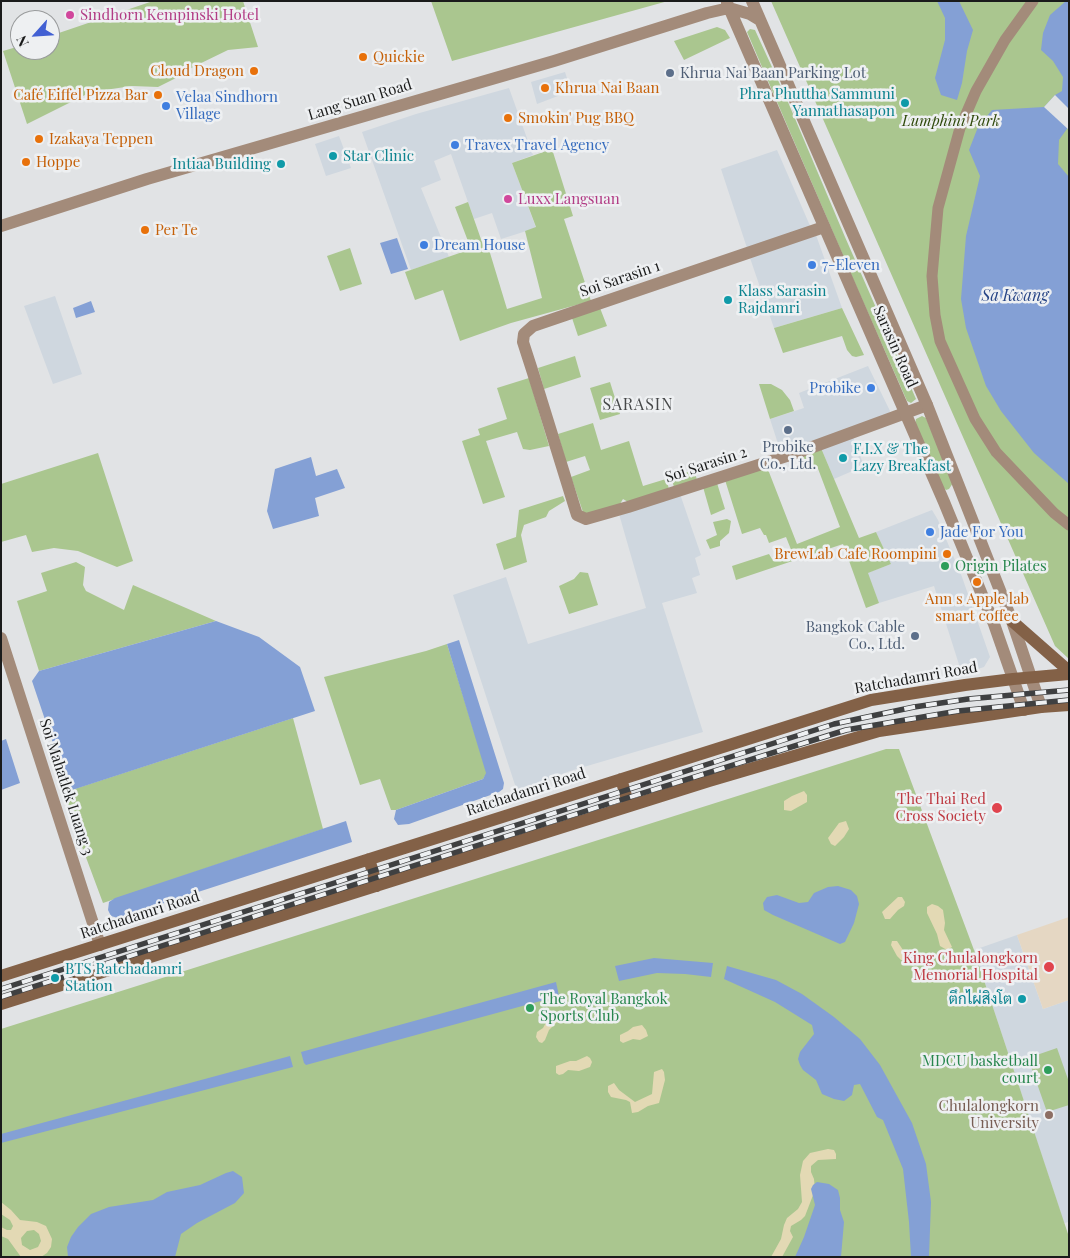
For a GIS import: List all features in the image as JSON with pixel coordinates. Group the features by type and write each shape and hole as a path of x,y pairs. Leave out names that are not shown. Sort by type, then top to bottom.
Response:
{"main road":[{"path":"1012,621 1069,673"},
{"name":"Ratchadamri Road","path":"1,976 871,700 938,688 1069,673"},
{"path":"1,1004 709,781 879,732 1041,707 1069,705"},
{"path":"621,779 629,806"},
{"path":"369,859 377,886"}],"street":[{"name":"Sarasin Road","path":"752,1 927,406 1012,621 1041,707"},
{"path":"1033,1 1005,40 976,91 960,128 938,208 932,276 934,315 940,341 975,419 996,452 1054,513 1069,525"},
{"name":"Sarasin Road","path":"727,4 944,502 994,624 1024,710"},
{"path":"727,4 760,20"},
{"name":"Lang Suan Road","path":"1,226 147,179 554,61 707,13 727,4"},
{"name":"Soi Sarasin 1","path":"550,431 524,342 524,334 529,328 824,227"},
{"name":"Soi Sarasin 2","path":"550,431 577,515 586,519 787,456 927,406"},
{"path":"944,502 950,505 957,504 962,493"},
{"path":"954,526 957,514 964,512 971,515"},
{"name":"Soi Mahatlek Luang 3","path":"1,638 100,944"}],"shaded area":[{"path":"565,72 571,91 537,104 531,82"},
{"path":"509,88 533,155 512,163 536,228 501,239 492,213 474,219 451,154 434,161 441,180 421,188 449,257 411,270 362,132 416,114"},
{"name":"Star Clinic","path":"339,136 351,168 326,176 315,144"},
{"path":"777,150 811,228 747,248 721,169"},
{"path":"816,235 842,308 774,328 750,258"},
{"path":"55,296 82,374 53,384 24,306"},
{"path":"868,366 890,411 889,414 781,453 770,419 804,408 799,393"},
{"path":"853,437 864,466 834,479 821,448"},
{"path":"680,494 701,555 695,558 700,575 692,578 697,593 662,603 703,732 570,771 517,791 453,595 506,577 528,644 646,608 619,514"},
{"path":"932,510 962,577 990,657 984,667 962,674 934,586 879,603 867,573 891,564 876,532"},
{"name":"King Chulalongkorn Memorial Hospital","path":"1069,917 1069,1000 1043,1009 1017,935"},
{"name":"Chulalongkorn University","path":"1017,935 1043,1009 1069,1000 1069,1222 1064,1223 974,950"}],"green space":[{"path":"153,1 243,1 258,47 228,50 158,87 132,86 91,92 27,124 3,51 10,49 10,60 60,60 60,33"},
{"path":"431,1 668,1 452,61"},
{"name":"Lumphini Park","path":"771,1 1069,1 1069,659 1055,646"},
{"path":"717,27 725,30 730,38 684,60 674,41"},
{"path":"750,29 755,30 788,102 916,399 911,403 907,401 854,281 747,32"},
{"path":"552,149 573,216 564,219 591,301 511,323 460,341 443,290 415,300 405,272 471,249 455,207 468,202 483,245 487,243 507,309 542,298 525,231 536,227 512,163"},
{"path":"350,248 362,284 340,291 327,256"},
{"path":"600,308 607,326 578,336 572,318"},
{"path":"842,308 864,355 852,356 847,350 842,336 783,353 774,328"},
{"path":"575,356 581,377 544,389 538,368"},
{"path":"529,378 549,446 530,450 523,449 517,432 486,441 505,497 483,504 462,441 480,435 478,429 507,419 497,388"},
{"path":"610,382 620,414 600,420 590,388"},
{"path":"759,384 771,384 782,390 790,400 794,411 770,419"},
{"path":"922,416 926,418 953,483 949,489 946,490 941,486 915,424 916,419"},
{"path":"593,423 601,450 629,441 643,486 666,479 669,489 628,502 623,499 620,504 588,514 583,512 571,477 590,470 585,456 566,462 558,434"},
{"path":"821,448 859,538 876,532 891,564 868,573 879,603 866,608 843,544 736,580 732,566 769,554 772,559 792,552 786,537 769,543 766,535 764,535 760,528 742,534 725,480 767,467 797,544 840,527 817,466 803,471 797,457"},
{"path":"98,453 133,561 117,567 78,551 54,548 32,552 26,535 1,542 1,484"},
{"path":"694,470 697,480 674,487 671,477"},
{"path":"717,483 725,509 711,515 703,487"},
{"path":"563,496 565,501 549,511 546,517 524,525 521,535 527,562 504,570 496,544 516,537 519,510"},
{"path":"727,519 731,521 729,533 720,541 720,546 710,549 706,540 717,535 713,522"},
{"path":"76,562 85,567 83,585 86,591 124,610 133,585 216,621 39,671 17,601 47,591 41,573"},
{"path":"580,572 588,573 598,605 569,614 559,586 574,579"},
{"path":"447,644 487,773 483,779 396,810 391,810 380,779 360,785 324,677"},
{"path":"293,718 323,829 103,903 62,793"},
{"name":"The Royal Bangkok Sports Club","path":"886,749 899,749 974,950 1069,1237 1069,1257 1,1257 1,1029"},
{"name":"MDCU basketball court","path":"1057,1048 1069,1082 1069,1105 1047,1112 1028,1058"}],"sand":[{"path":"804,791 807,795 807,802 791,811 784,810 784,801"},
{"path":"846,821 849,829 844,837 835,846 831,844 828,838 839,823"},
{"path":"898,897 902,897 905,902 904,906 890,919 885,919 882,912"},
{"path":"932,904 943,910 944,930 952,947 947,950 940,946 937,934 927,913 927,907"},
{"path":"892,941 897,941 903,950 908,953 908,958 905,961 897,956 891,945"},
{"path":"551,1018 556,1019 557,1022 549,1030 545,1040 542,1043 539,1042 536,1037 537,1032"},
{"path":"642,1025 648,1036 640,1040 633,1039 623,1043 620,1041 620,1035 633,1027"},
{"path":"587,1056 592,1062 590,1067 579,1071 568,1070 559,1075 556,1073 556,1066"},
{"path":"662,1069 665,1080 659,1103 648,1106 638,1112 632,1113 630,1102 611,1097 608,1092 608,1086 614,1083 619,1090 635,1102 652,1094 654,1072"},
{"path":"828,1149 834,1150 836,1159 818,1160 811,1166 815,1190 805,1216 791,1226 790,1231 793,1237 782,1257 771,1257 781,1239 787,1218 798,1209 802,1202 800,1175 803,1161 810,1153"},
{"path":"1,1202 20,1220 37,1222 46,1226 52,1239 51,1247 47,1253 41,1257 21,1257 8,1239 1,1236 1,1227 11,1230 13,1226 10,1220 1,1214","holes":["34,1230 39,1234 41,1241 38,1247 30,1250 22,1245 21,1238 27,1231"]}],"water":[{"path":"937,1 959,1 973,30 957,100 941,95 935,78 945,40 945,18"},
{"name":"Sa Kwang","path":"1066,1 1069,1 1069,126 1059,140 1058,164 1069,177 1069,484 1034,453 1001,411 986,386 966,328 961,299 966,236 980,176 969,150 978,127 992,110 1044,107 1055,95 1062,91 1063,77 1053,61 1041,50 1043,33 1050,15"},
{"path":"397,238 408,269 391,274 380,243"},
{"path":"91,301 95,312 76,318 73,308"},
{"path":"311,457 316,476 337,469 345,488 315,498 319,516 273,529 267,511 275,469"},
{"path":"216,621 259,637 300,667 315,711 69,791 32,681 39,671"},
{"path":"459,640 504,783 503,789 409,824 398,825 394,819 396,810 483,779 486,773 447,644"},
{"path":"6,739 20,783 1,790 1,741"},
{"path":"346,821 352,842 118,918 111,916 108,910 109,902 115,898"},
{"path":"838,886 851,890 857,896 859,904 854,923 845,942 840,944 764,910 763,903 767,897 777,895 799,903 808,902 814,893 828,887"},
{"path":"654,958 713,963 711,977 657,973 619,981 615,966"},
{"path":"727,966 776,980 802,994 860,1039 880,1065 912,1123 926,1164 931,1202 929,1257 911,1257 903,1169 883,1120 877,1117 860,1084 854,1085 852,1095 844,1101 822,1094 816,1080 803,1070 798,1059 800,1052 814,1034 812,1025 775,1002 724,979"},
{"path":"556,982 559,996 306,1065 304,1063 301,1052"},
{"path":"290,1056 293,1067 1,1143 1,1134"},
{"path":"233,1171 242,1177 244,1193 235,1203 197,1223 181,1234 175,1257 68,1257 67,1247 71,1237 91,1214 109,1207 153,1200 167,1192 200,1185"},
{"path":"817,1182 829,1184 838,1190 840,1210 844,1222 841,1257 795,1257 815,1205 811,1189"}],"pier":[{"path":"1055,95 1069,109 1069,130 1044,107"}],"railway":[{"path":"1,989 834,724 914,707 968,699 1069,690"},
{"path":"1,997 846,730 958,711 1069,700"}],"place":[{"name":"Sindhorn Kempinski Hotel","path":"70,15"},
{"name":"Quickie","path":"363,57"},
{"name":"Cloud Dragon","path":"254,71"},
{"name":"Khrua Nai Baan Parking Lot","path":"670,73"},
{"name":"Khrua Nai Baan","path":"545,88"},
{"name":"Café Eiffel Pizza Bar","path":"158,95"},
{"name":"Phra Phuttha Sammuni Yannathasapon","path":"905,103"},
{"name":"Velaa Sindhorn Village","path":"166,106"},
{"name":"Smokin' Pug BBQ","path":"508,118"},
{"name":"Izakaya Teppen","path":"39,139"},
{"name":"Travex Travel Agency","path":"455,145"},
{"name":"Star Clinic","path":"333,156"},
{"name":"Hoppe","path":"26,162"},
{"name":"Intiaa Building","path":"281,164"},
{"name":"Luxx Langsuan","path":"508,199"},
{"name":"Per Te","path":"145,230"},
{"name":"Dream House","path":"424,245"},
{"name":"7-Eleven","path":"812,265"},
{"name":"Klass Sarasin Rajdamri","path":"728,300"},
{"name":"Probike","path":"871,388"},
{"name":"Probike Co., Ltd.","path":"788,430"},
{"name":"F.I.X & The Lazy Breakfast","path":"843,458"},
{"name":"Jade For You","path":"930,532"},
{"name":"BrewLab Cafe Roompini","path":"947,554"},
{"name":"Origin Pilates","path":"945,566"},
{"name":"Ann s Apple lab smart coffee","path":"977,582"},
{"name":"Bangkok Cable Co., Ltd.","path":"915,636"},
{"name":"The Thai Red Cross Society","path":"997,808"},
{"name":"King Chulalongkorn Memorial Hospital","path":"1049,967"},
{"name":"BTS Ratchadamri Station","path":"55,978"},
{"name":"ตึกไผ่สิงโต","path":"1022,999"},
{"name":"The Royal Bangkok Sports Club","path":"530,1008"},
{"name":"MDCU basketball court","path":"1048,1070"},
{"name":"Chulalongkorn University","path":"1049,1115"}],"district":[{"name":"SARASIN","path":"638,405"}]}
